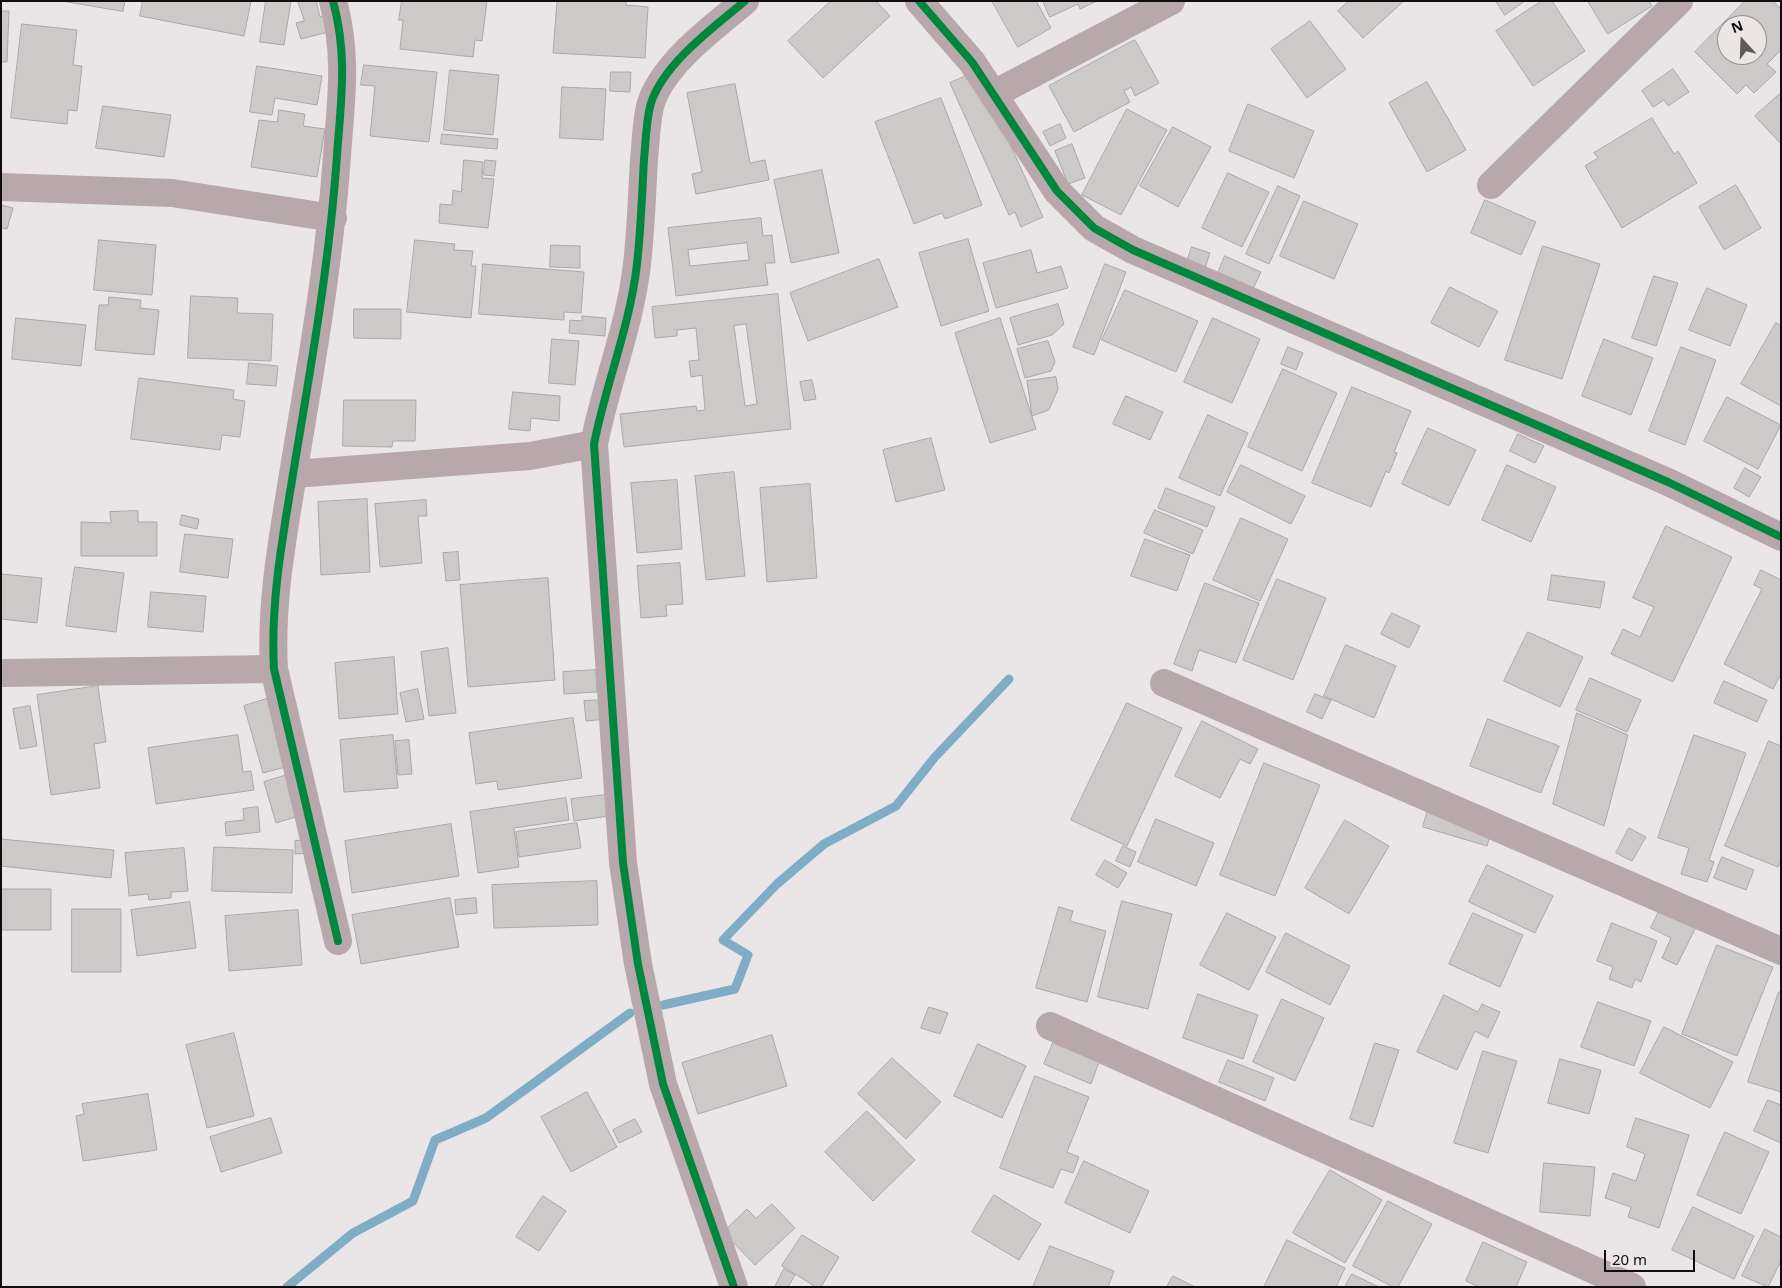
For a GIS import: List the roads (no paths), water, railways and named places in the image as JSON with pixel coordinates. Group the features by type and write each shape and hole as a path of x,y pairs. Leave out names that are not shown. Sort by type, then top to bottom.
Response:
{"street":[{"path":"333,1 340,25 344,61 333,218 276,582 272,637 274,668 338,941"},
{"path":"734,1287 663,1084 638,964 623,862 594,444 600,411 627,325 634,282 646,135 651,102 666,74 700,39 745,1"},
{"path":"919,1 972,62 1057,191 1094,228 1132,250 1668,482 1781,537"},
{"path":"994,94 1172,1"},
{"path":"1491,185 1679,1"},
{"path":"1,187 172,193 333,218"},
{"path":"294,474 530,456 594,444"},
{"path":"1,674 274,668"},
{"path":"1164,683 1781,951"},
{"path":"1050,1026 1552,1253 1632,1287"}],"waterway":[{"path":"663,1005 735,989 748,955 723,940 777,884 824,844 896,806 935,757 1009,679"},
{"path":"287,1287 353,1233 413,1201 435,1140 486,1118 630,1013"}]}
